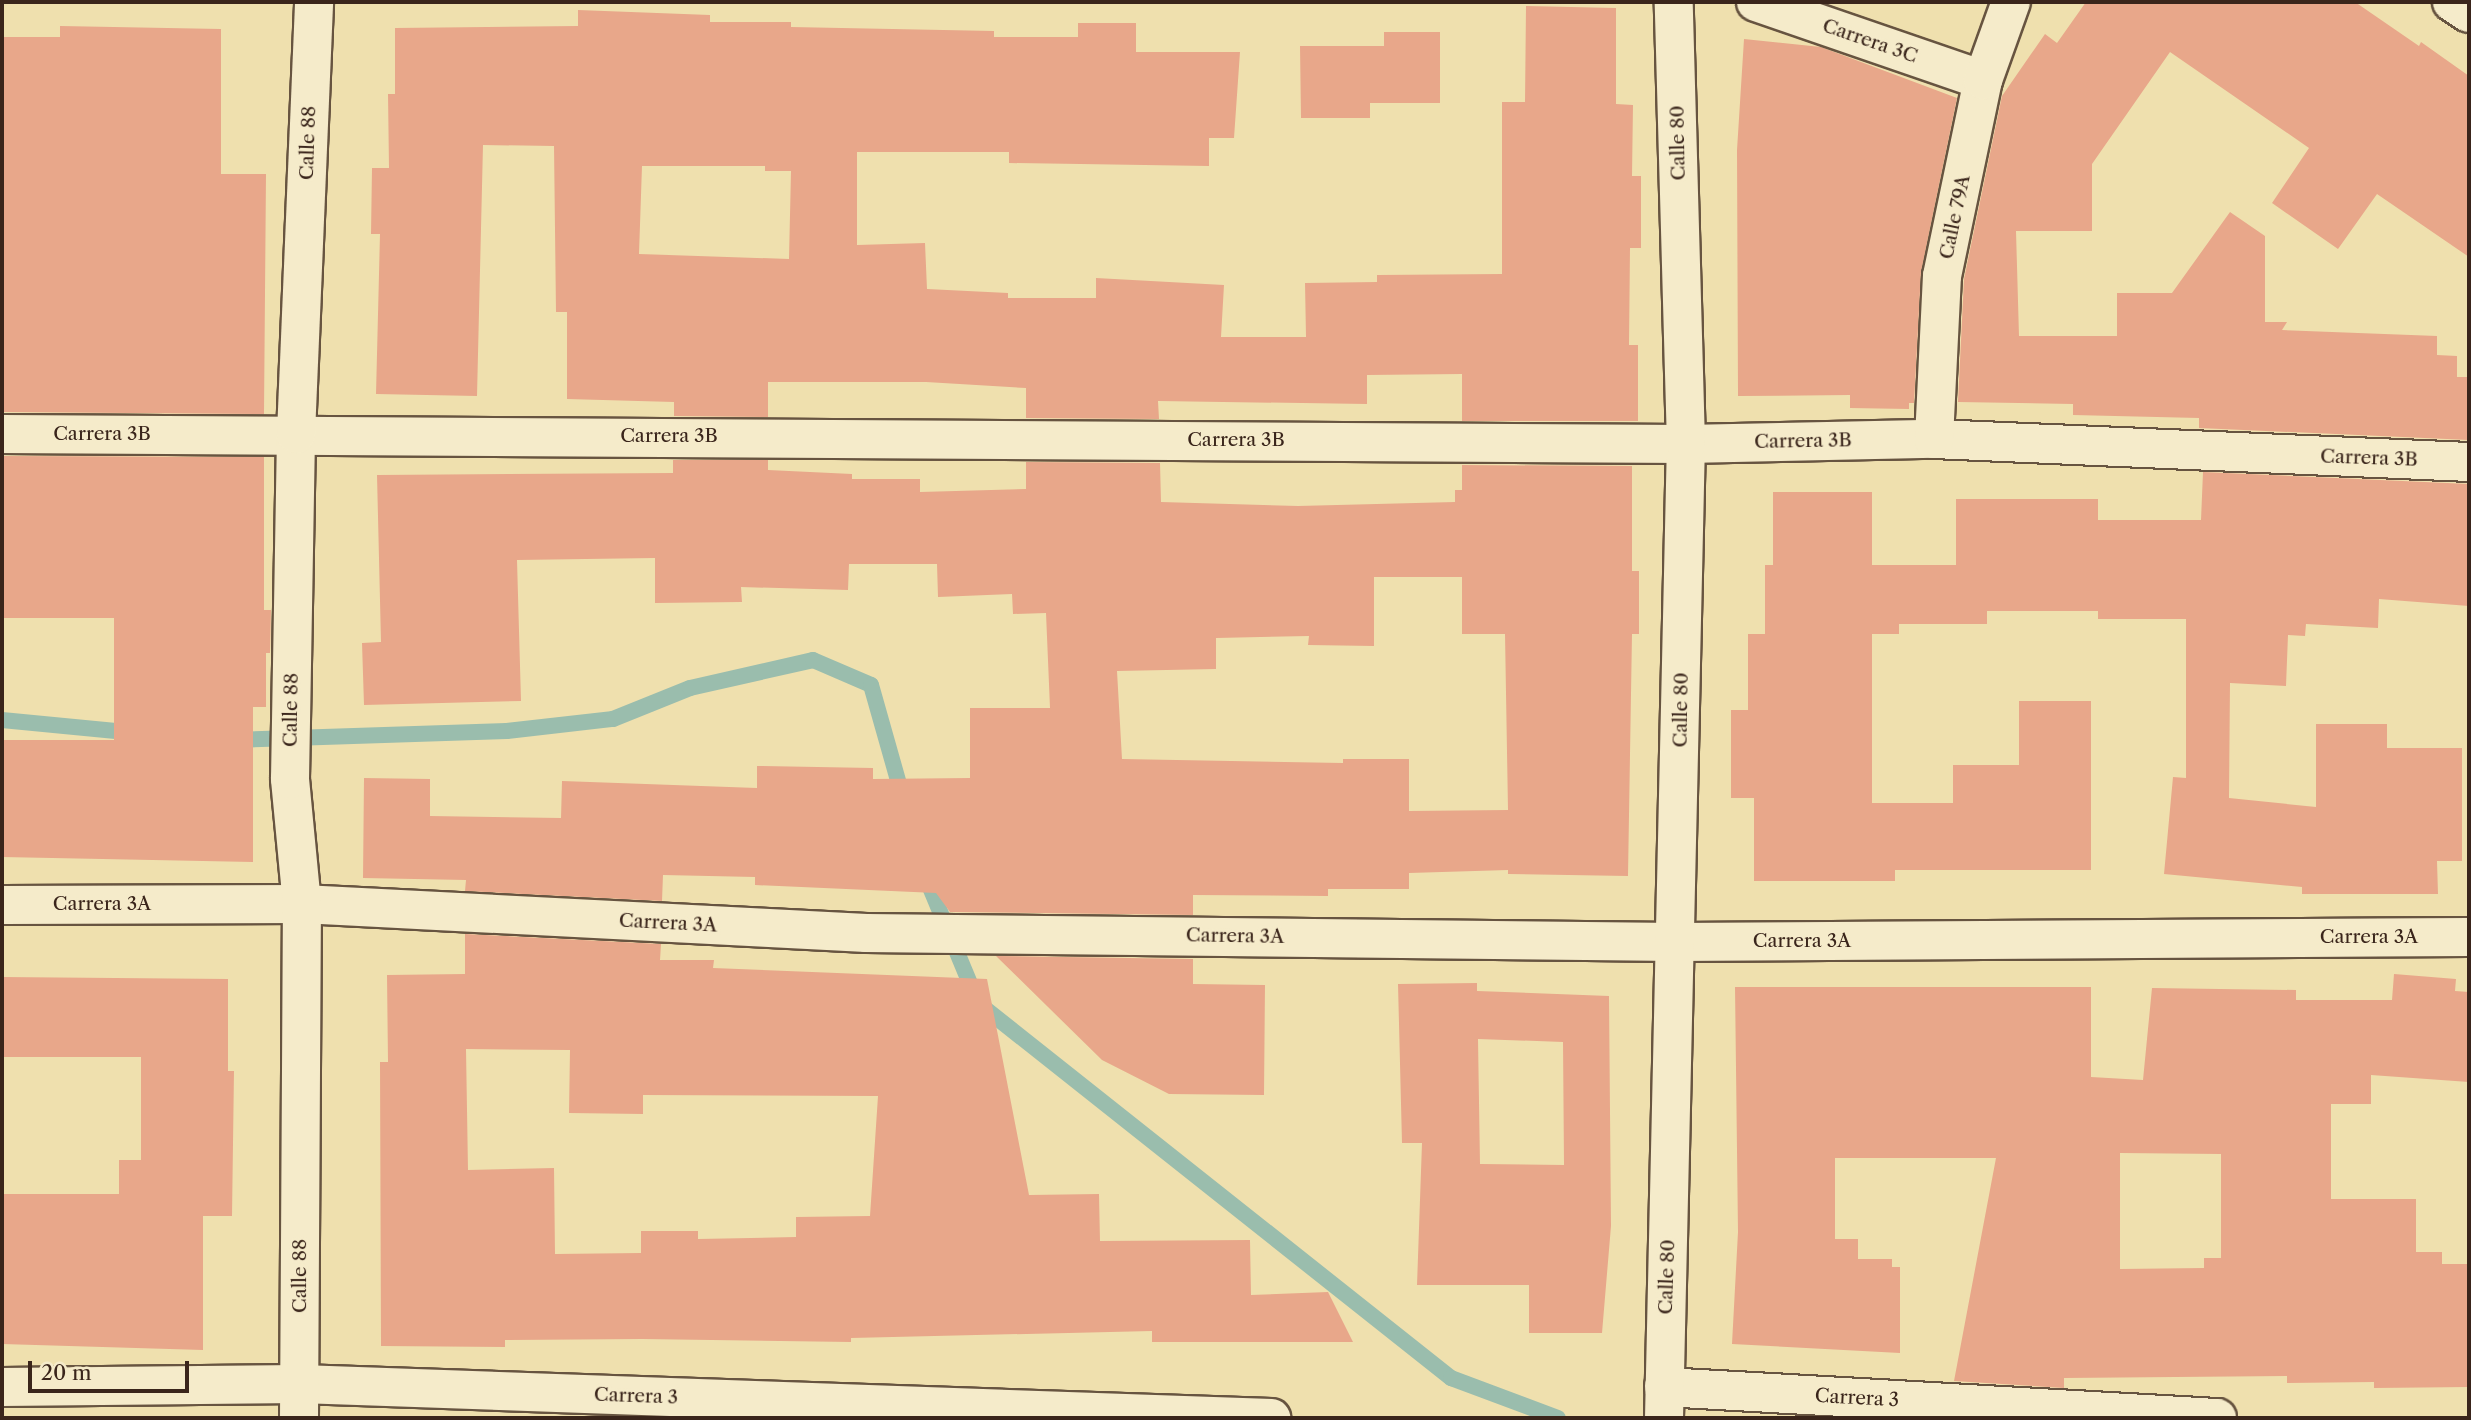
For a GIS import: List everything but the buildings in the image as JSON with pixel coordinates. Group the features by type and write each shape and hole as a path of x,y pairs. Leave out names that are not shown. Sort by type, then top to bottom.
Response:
{"street":[{"name":"Calle 88","path":"300,1401 302,904 290,779 296,434 314,2"},
{"name":"Calle 80","path":"1664,1403 1677,942 1685,444 1674,2"},
{"name":"Carrera 3C","path":"1756,2 1983,80"},
{"name":"Calle 79A","path":"1934,439 1942,276 1983,80 2011,2"},
{"path":"2452,2 2469,13"},
{"name":"Carrera 3B","path":"2,434 1685,444 1934,439 2469,462"},
{"name":"Carrera 3A","path":"2,905 302,904 866,933 1677,942 2469,937"},
{"name":"Carrera 3","path":"2,1387 300,1401 1271,1418"},
{"name":"Carrera 3","path":"1664,1403 2217,1418"}],"waterway":[{"path":"232,740 507,731 613,719 690,688 813,660 871,685 903,798"},
{"path":"2,720 136,733"},
{"path":"924,873 978,1003 1451,1378 1558,1418"}]}
